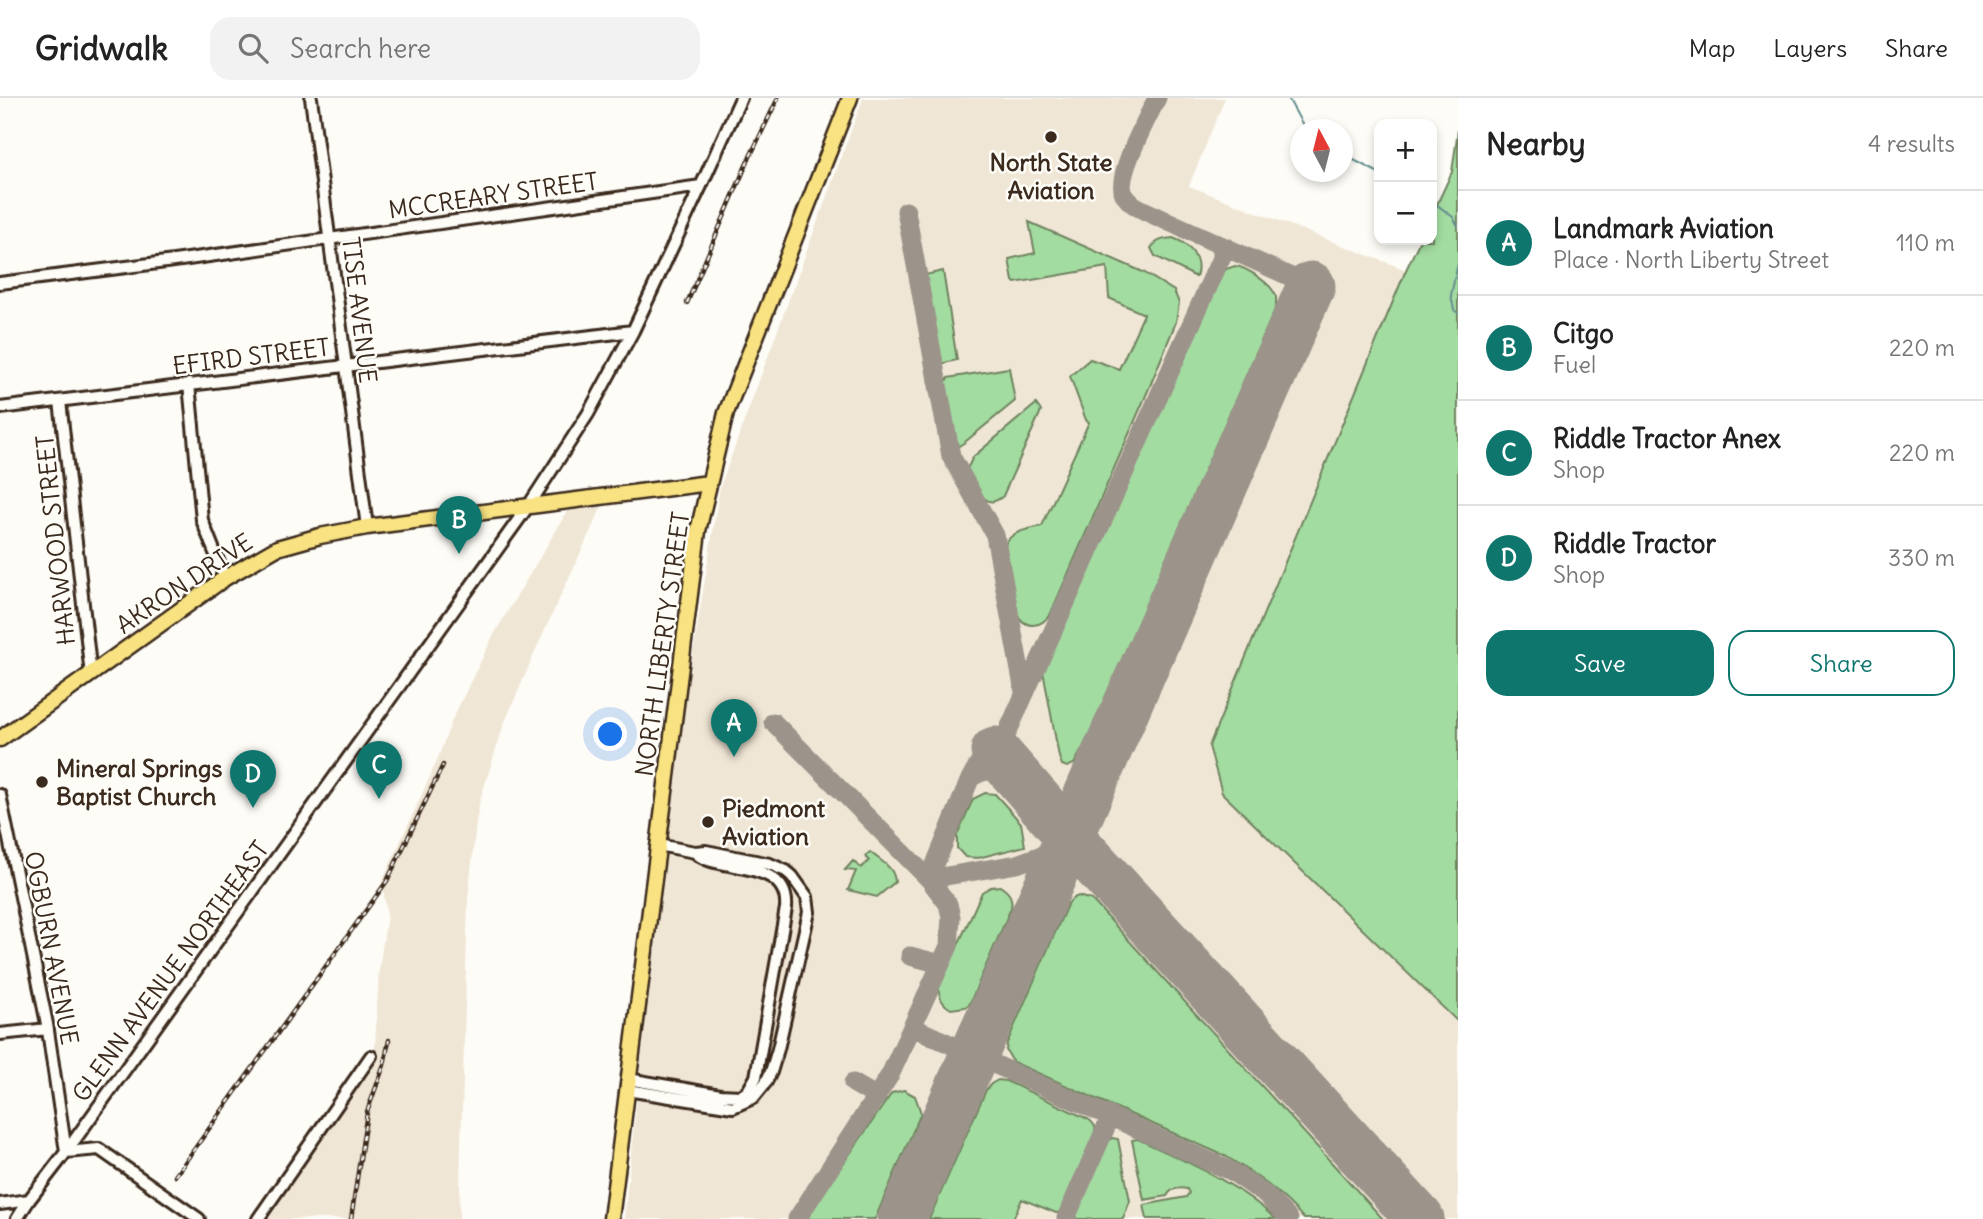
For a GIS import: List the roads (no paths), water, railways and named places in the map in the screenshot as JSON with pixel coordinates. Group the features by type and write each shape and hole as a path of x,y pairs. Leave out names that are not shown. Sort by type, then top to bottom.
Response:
{"main road":[{"name":"NORTH LIBERTY STREET","path":"611,1219 698,531 726,413 850,98"},
{"name":"AKRON DRIVE","path":"0,739 225,578 277,548 367,527 709,483"}],"street":[{"name":"TISE AVENUE","path":"311,98 367,527"},
{"name":"GLENN AVENUE NORTHEAST","path":"18,1219 528,505 588,414 633,331 741,98"},
{"name":"MCCREARY STREET","path":"0,283 701,186"},
{"name":"EFIRD STREET","path":"0,408 633,331"},
{"path":"189,384 201,520 225,578"},
{"name":"HARWOOD STREET","path":"60,401 91,675"},
{"name":"OGBURN AVENUE","path":"0,795 48,1029 66,1152"},
{"path":"628,1085 729,1101 736,1106 753,1098 764,1086 778,1049 809,904 807,897 786,870 770,863 706,850 695,852 658,845"},
{"path":"695,852 700,858 742,866 771,878 781,888 786,902 756,1077 748,1091 729,1101"},
{"path":"0,1034 48,1029"},
{"path":"258,1219 371,1056"},
{"path":"66,1152 99,1149 199,1219"},
{"path":"0,1204 29,1200"}],"waterway":[{"path":"1288,98 1299,119"},
{"path":"1353,160 1374,170"},
{"path":"1437,205 1453,217 1458,226"},
{"path":"1458,263 1451,295 1454,310 1458,313"}],"railway":[{"path":"687,303 778,98"},
{"path":"175,1176 387,881 443,765"},
{"path":"351,1219 367,1112 384,1065 389,1040"}],"place":[{"name":"North State Aviation","path":"1051,137"},
{"name":"Citgo","path":"459,554"},
{"name":"Landmark Aviation","path":"734,757"},
{"name":"Mineral Springs Baptist Church","path":"42,782"},
{"name":"Riddle Tractor Anex","path":"379,799"},
{"name":"Riddle Tractor","path":"253,808"},
{"name":"Piedmont Aviation","path":"708,822"}]}
